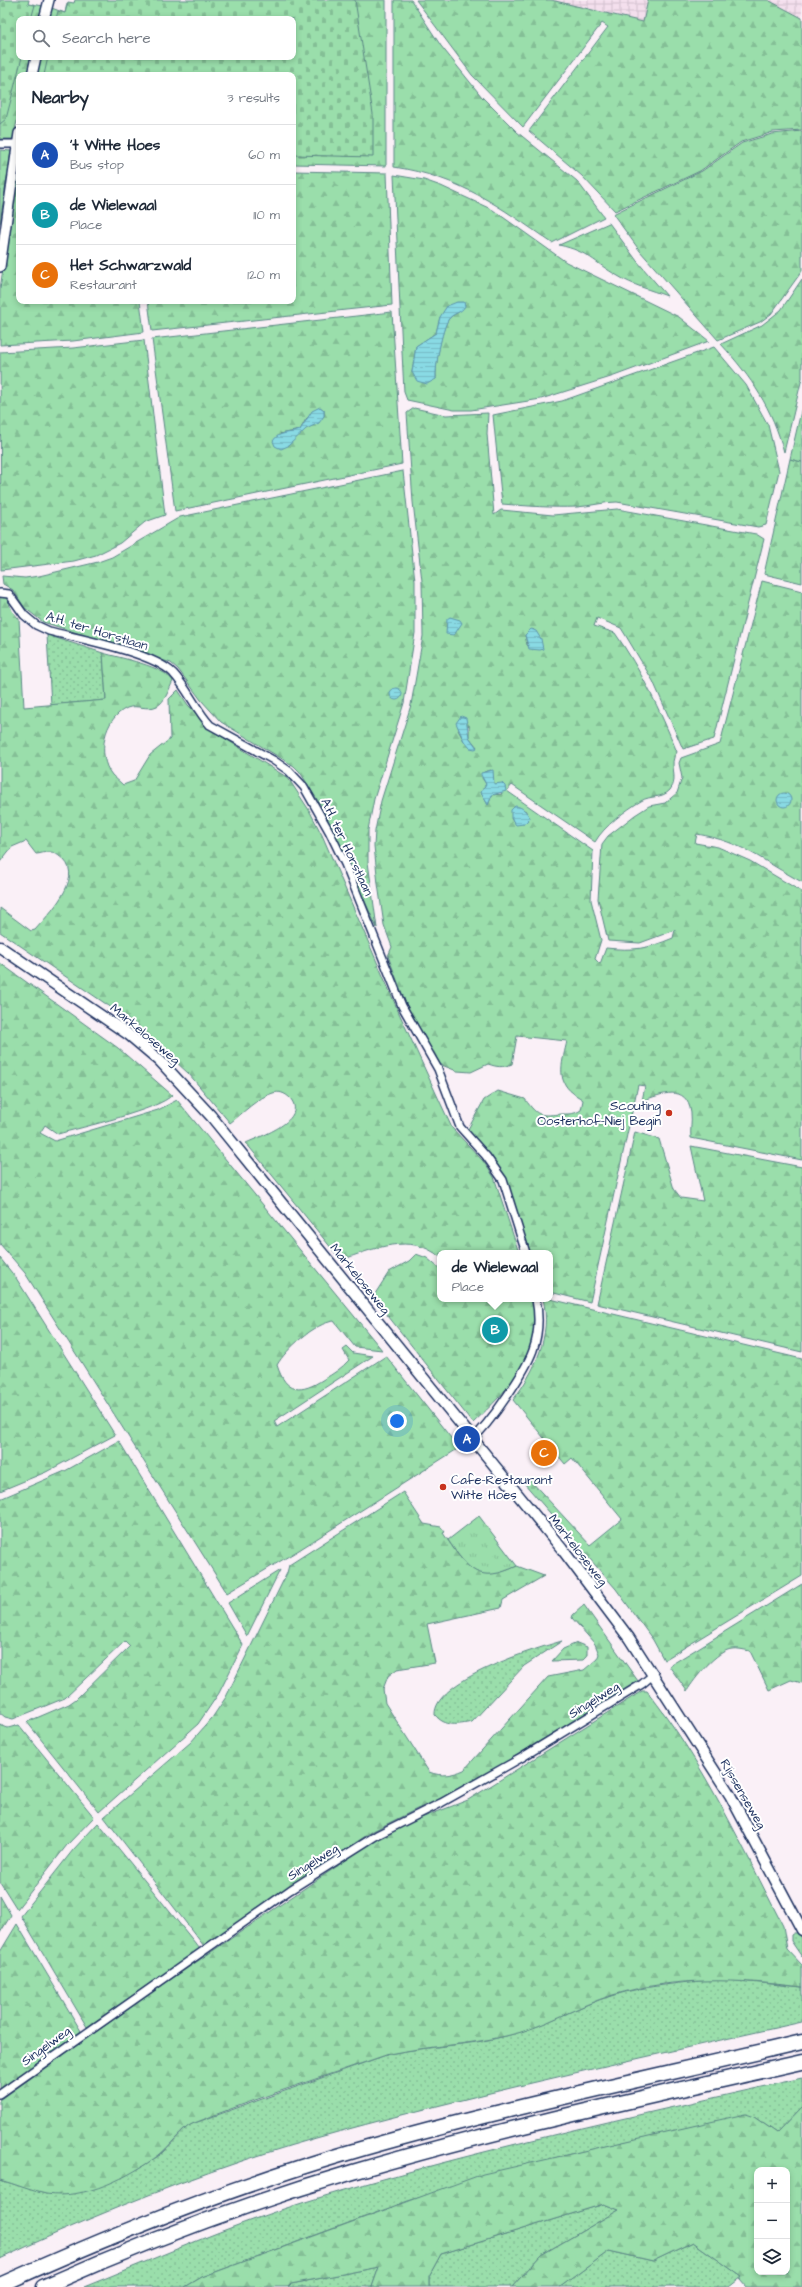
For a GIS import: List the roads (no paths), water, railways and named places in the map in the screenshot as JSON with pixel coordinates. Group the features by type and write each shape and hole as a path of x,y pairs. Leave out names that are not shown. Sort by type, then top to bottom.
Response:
{"highway":[{"path":"0,2285 67,2255 181,2209 345,2154 564,2096 802,2042"},
{"path":"43,2287 188,2227 352,2172 545,2120 802,2062"}],"main road":[{"name":"Markeloseweg","path":"0,946 128,1034 160,1061 187,1090 469,1443 589,1583 654,1674"},
{"name":"Rijssenseweg","path":"654,1674 730,1795 801,1926"}],"street":[{"path":"45,16 49,0"},
{"path":"33,72 35,60"},
{"path":"0,144 16,144"},
{"path":"0,267 16,151"},
{"name":"A.H. ter Horstlaan","path":"0,593 9,594 24,615 36,625 49,631 145,658 168,669 183,685 202,717 210,725 273,760 289,771 304,787 329,831 345,864 402,1006 438,1069 460,1127 486,1156 503,1180 525,1250"},
{"path":"469,1443 494,1415 529,1363 538,1335 536,1302"},
{"name":"Singelweg","path":"0,2094 290,1890 377,1835 441,1803 521,1758 642,1684 654,1674"}],"water":[{"path":"457,302 464,302 465,306 448,320 446,325 441,340 436,379 427,384 417,381 412,372 416,346 436,333 440,317 447,306"},
{"path":"320,407 324,410 324,416 319,423 306,429 288,446 281,449 275,446 273,441 275,438 282,434 300,430 312,411"},
{"path":"450,617 460,620 462,623 454,635 446,634 447,619"},
{"path":"531,629 536,631 541,639 543,649 529,649 525,635"},
{"path":"394,688 398,688 402,694 398,700 394,700 390,696 390,692"},
{"path":"461,716 466,718 469,737 477,748 475,749 470,748 464,741 456,723"},
{"path":"493,770 494,784 502,783 505,786 506,791 492,795 488,805 481,792 486,784 481,773"},
{"path":"784,793 789,795 791,800 789,805 784,807 779,805 777,800 779,795"},
{"path":"515,806 524,810 530,818 524,824 516,825 511,818 511,810"}],"place":[{"name":"Scouting Oosterhof-Niej Begin","path":"669,1113"},
{"name":"de Wielewaal","path":"495,1330"},
{"name":"'t Witte Hoes","path":"467,1439"},
{"name":"Het Schwarzwald","path":"544,1453"},
{"name":"Cafe-Restaurant Witte Hoes","path":"443,1487"}]}
